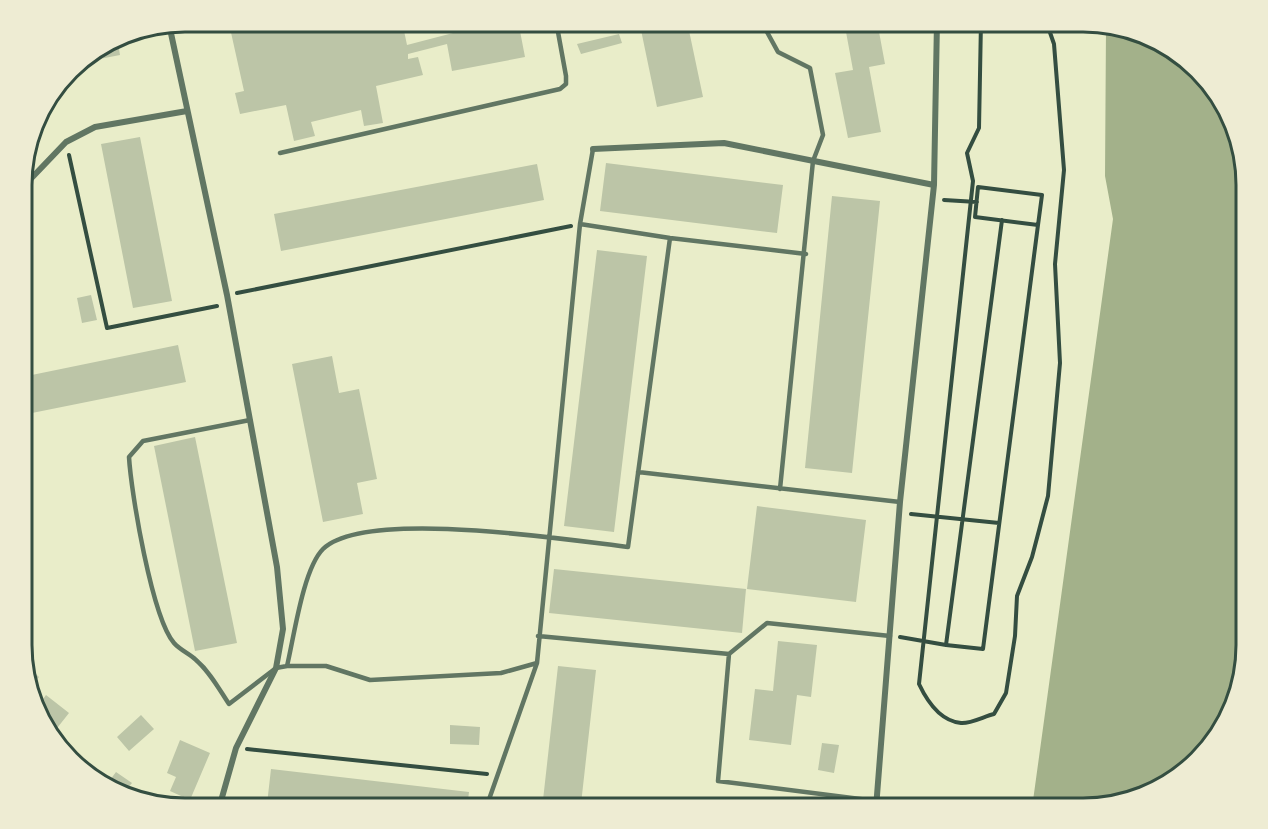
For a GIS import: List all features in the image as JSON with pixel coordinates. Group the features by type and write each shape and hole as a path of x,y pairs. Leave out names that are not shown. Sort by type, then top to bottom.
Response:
{"street":[{"path":"877,797 900,502 933,199 937,32"},
{"path":"171,33 229,303 277,567 283,629 276,668 236,748 222,798"},
{"path":"32,177 66,142 95,127 187,111"},
{"path":"593,149 724,143 934,185"}],"lane":[{"path":"280,153 560,89 566,84 566,76 558,32"},
{"path":"767,32 778,52 810,68 823,135 813,161 806,254 780,489"},
{"path":"489,798 537,663 580,224 593,149"},
{"path":"580,224 670,238 806,254"},
{"path":"287,666 301,598 311,567 323,549 353,534 384,530 494,531 628,547 670,238"},
{"path":"250,420 143,441 129,457 131,482 155,599 174,643 198,661 229,704 276,668 287,666 326,666 370,680 501,673 537,663"},
{"path":"638,471 900,502"},
{"path":"830,797 718,781 729,654 766,622 890,636"},
{"path":"538,636 729,654"}],"path":[{"path":"981,32 980,128 967,153 973,181 919,684 928,702 944,717 962,723 994,714 1006,693 1015,636 1017,596 1032,557 1048,496 1060,363 1055,264 1064,170 1054,44 1050,32"},
{"path":"66,142 107,328 229,303"},
{"path":"890,636 983,650 1042,195 978,187 975,217 1038,225"},
{"path":"933,199 977,202"},
{"path":"946,645 1002,220"},
{"path":"227,295 580,224"},
{"path":"899,513 999,523"},
{"path":"236,748 497,774"}],"shaded area":[{"path":"1106,33 1151,47 1184,70 1205,91 1225,126 1235,165 1236,648 1234,674 1221,712 1211,729 1177,766 1160,777 1113,795 1034,797 1113,219 1105,176"}],"building":[{"path":"231,32 404,32 407,45 453,32 520,32 525,57 452,71 447,44 408,54 408,59 418,57 423,75 376,86 383,123 364,126 361,110 311,122 315,136 294,141 286,105 240,114 235,93 244,91"},
{"path":"641,32 689,32 703,97 657,107"},
{"path":"846,32 879,32 885,64 869,67 881,132 848,138 835,73 853,70"},
{"path":"619,34 622,43 581,54 577,44"},
{"path":"119,46 120,55 97,59"},
{"path":"140,137 172,301 133,308 101,144"},
{"path":"606,163 783,185 777,233 600,211"},
{"path":"537,164 544,200 281,251 274,214"},
{"path":"832,196 880,201 852,473 805,468"},
{"path":"597,250 647,256 614,532 564,526"},
{"path":"91,295 97,320 82,323 77,298"},
{"path":"178,345 186,382 32,413 32,375"},
{"path":"332,356 339,393 359,389 377,479 357,483 363,514 323,522 292,364"},
{"path":"195,437 237,643 195,651 154,446"},
{"path":"757,506 866,520 856,602 747,589"},
{"path":"554,569 746,589 742,633 549,613"},
{"path":"778,641 817,645 811,697 797,695 791,745 749,740 755,689 773,691"},
{"path":"558,666 596,670 582,798 543,798"},
{"path":"46,695 69,713 57,728 52,721 42,700"},
{"path":"141,715 154,729 129,751 117,737"},
{"path":"450,725 480,727 479,745 450,744"},
{"path":"180,740 210,753 191,798 170,791 176,777 167,773"},
{"path":"822,743 839,745 834,773 818,770"},
{"path":"271,769 469,792 468,798 268,798"},
{"path":"116,772 132,783 129,787 111,779"}]}
